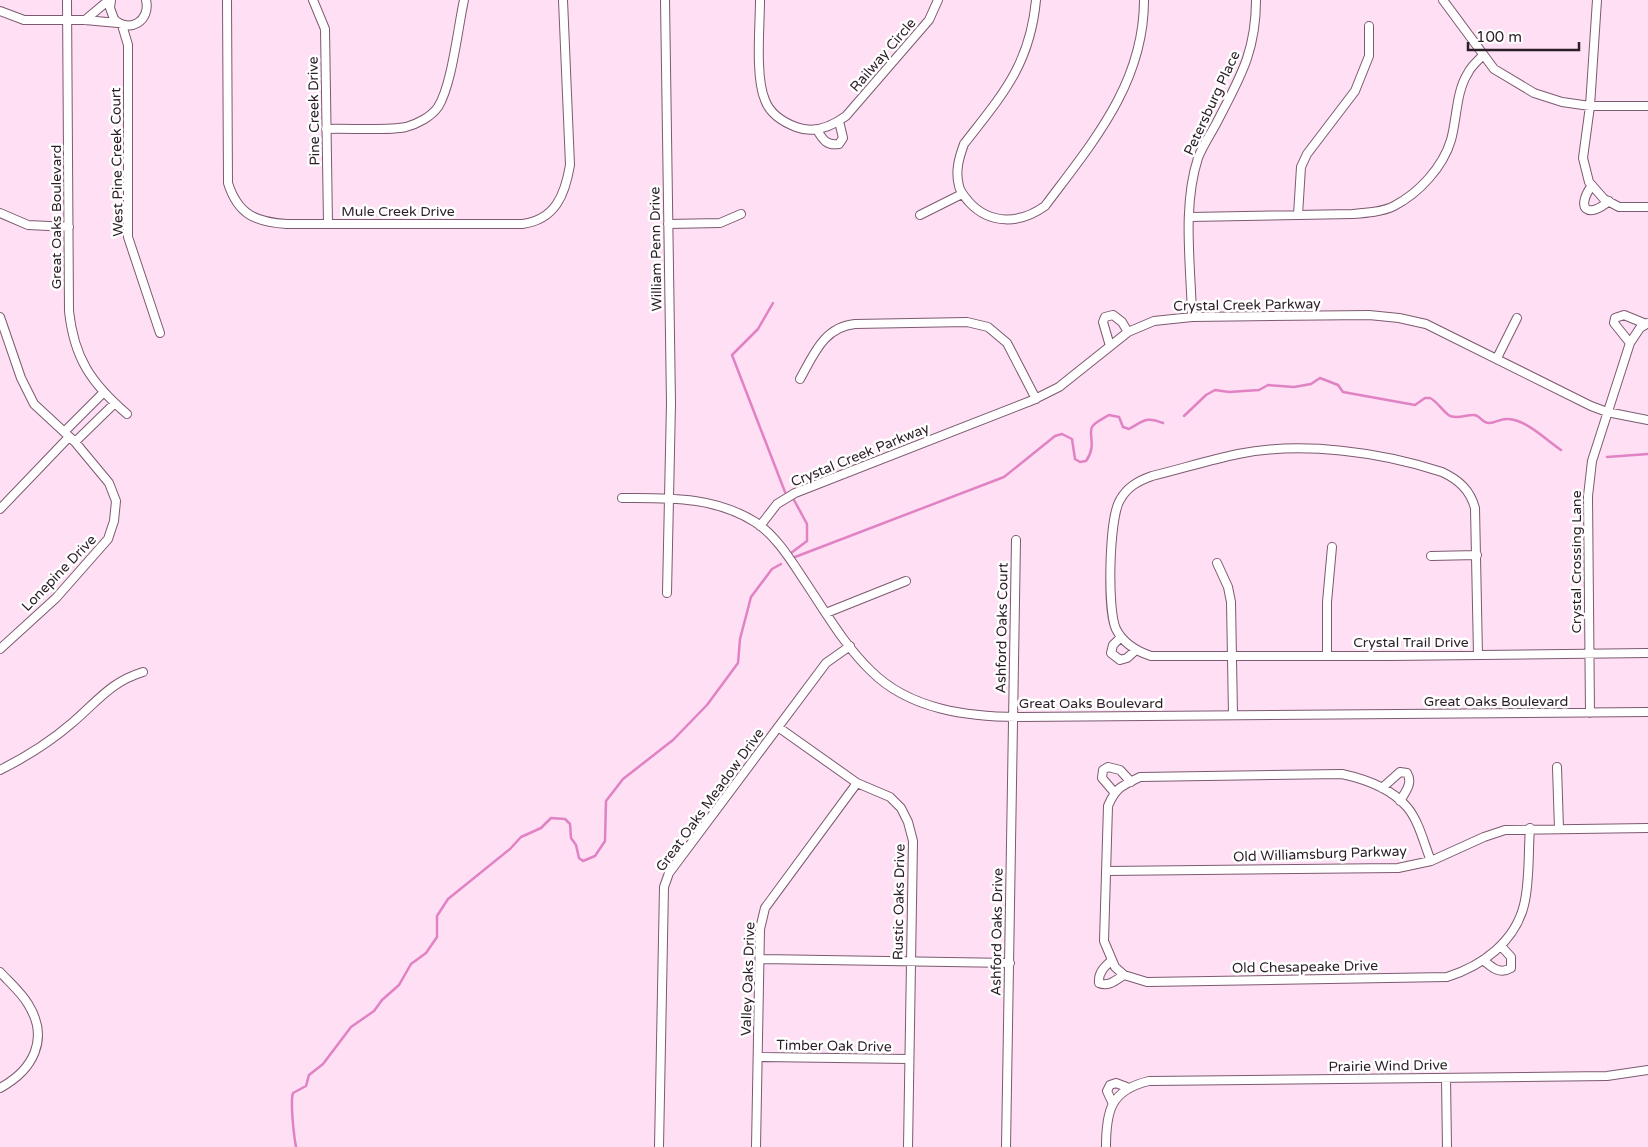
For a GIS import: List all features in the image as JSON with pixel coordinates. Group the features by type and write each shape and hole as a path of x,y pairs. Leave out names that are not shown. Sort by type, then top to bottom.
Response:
{"street":[{"name":"Great Oaks Boulevard","path":"67,0 69,310 72,333 79,357 104,392 127,414"},
{"path":"85,20 110,0"},
{"name":"West Pine Creek Court","path":"110,0 111,14 120,24 128,45 128,237 160,333"},
{"path":"146,3 153,0"},
{"name":"Mule Creek Drive","path":"227,0 228,183 231,194 248,215 265,223 328,224 522,224 535,222 556,205 566,188 570,165 563,0"},
{"name":"Pine Creek Drive","path":"313,0 325,28 328,224"},
{"path":"326,129 404,128 426,118 432,113 438,107 447,81 464,0"},
{"name":"William Penn Drive","path":"665,0 671,403 667,593"},
{"path":"760,0 760,86 765,101 776,116 788,124 802,129 818,130 826,143 832,145 839,144 843,138 839,121"},
{"name":"Railway Circle","path":"818,130 833,126 846,116 929,20 938,0"},
{"path":"1036,0 1032,32 1018,70 964,144 958,158 958,186 962,194 974,208 987,216 1005,220 1033,215 1045,206 1105,126 1119,101 1130,75 1141,34 1144,0"},
{"name":"Petersburg Place","path":"1192,317 1190,217 1192,183 1199,157 1245,68 1252,48 1256,27 1256,0"},
{"path":"1443,0 1494,69 1534,93 1562,102 1590,106 1648,106"},
{"path":"1597,0 1590,106 1583,158 1592,186 1609,201 1620,207 1648,207"},
{"name":"West Pine Creek Court","path":"128,45 136,25 144,18 146,3"},
{"path":"0,11 24,20 85,20 136,25"},
{"path":"1298,215 1298,178 1301,167 1307,154 1356,90 1369,56 1369,26"},
{"path":"1190,217 1368,213 1393,206 1428,179 1442,161 1451,141 1463,82 1468,72 1483,55"},
{"path":"1592,186 1584,198 1583,204 1585,208 1592,211 1600,210 1609,201"},
{"path":"920,215 962,194"},
{"path":"0,213 28,225 69,227"},
{"path":"668,224 720,222 741,214"},
{"path":"1110,346 1103,322 1105,317 1113,315 1122,322 1128,332"},
{"name":"Crystal Creek Parkway","path":"760,526 777,504 795,493 1036,399 1059,387 1128,332 1154,321 1192,317 1370,315 1399,318 1426,324 1497,358 1567,395 1607,412 1648,420"},
{"path":"1624,315 1647,323 1640,328 1630,343 1617,328 1615,318 1624,315"},
{"name":"Lonepine Drive","path":"0,317 21,378 34,404 69,437 109,483 116,501 114,521 108,539 56,598 0,649"},
{"path":"1497,358 1517,318"},
{"path":"800,379 825,337 839,327 855,324 975,323 995,330 1007,343 1036,399"},
{"name":"Crystal Crossing Lane","path":"1590,713 1588,484 1592,460 1630,343"},
{"path":"0,509 69,437 104,392"},
{"path":"69,437 115,403"},
{"path":"1120,638 1113,645 1111,653 1120,660 1127,658 1136,650 1120,638 1115,627 1111,608 1114,511 1128,488 1152,476 1238,454 1289,449 1339,451 1359,453 1442,472 1459,482 1472,499 1476,518 1478,654"},
{"name":"Great Oaks Boulevard","path":"622,498 669,498 715,504 739,514 760,526 773,538 850,646 872,672 900,692 934,707 967,715 1013,717 1648,712"},
{"name":"Ashford Oaks Court","path":"1013,717 1016,540"},
{"path":"1327,655 1327,596 1332,547"},
{"path":"1431,556 1477,556"},
{"path":"1216,563 1230,593 1233,715"},
{"path":"826,613 906,581"},
{"name":"Great Oaks Meadow Drive","path":"659,1147 664,888 669,873 826,663 850,646"},
{"name":"Crystal Trail Drive","path":"1136,650 1158,656 1648,653"},
{"path":"0,770 42,746 72,723 118,681 143,672"},
{"name":"Ashford Oaks Drive","path":"1006,1147 1013,717"},
{"name":"Rustic Oaks Drive","path":"778,727 857,783 890,797 901,808 908,822 913,841 908,1147"},
{"path":"1114,792 1102,778 1103,770 1108,766 1120,770 1130,782"},
{"path":"1557,767 1560,828"},
{"path":"1382,788 1400,772 1407,773 1410,778 1410,784 1400,801"},
{"path":"1111,961 1102,971 1099,983 1104,985 1112,984 1124,975 1111,961 1104,941 1108,806 1114,792 1140,777 1342,774 1360,778 1382,788 1400,801 1413,816 1431,860"},
{"name":"Valley Oaks Drive","path":"756,1147 760,929 766,908 857,783"},
{"name":"Old Williamsburg Parkway","path":"1106,871 1398,868 1431,860 1484,836 1505,830 1530,828 1648,828"},
{"name":"Old Chesapeake Drive","path":"1124,975 1147,982 1429,978 1447,977 1464,972 1496,952 1513,931 1524,905 1530,828"},
{"path":"1483,960 1498,971 1511,968 1511,958 1501,946"},
{"path":"760,959 1010,963"},
{"path":"0,972 28,1003 35,1017 38,1030 38,1044 28,1067 15,1080 0,1088"},
{"name":"Timber Oak Drive","path":"758,1057 909,1060"},
{"name":"Prairie Wind Drive","path":"1106,1147 1106,1120 1113,1104 1129,1088 1149,1082 1607,1076 1648,1070"},
{"path":"1446,1078 1447,1147"},
{"name":"Prairie Wind Drive","path":"1113,1104 1107,1091 1110,1085 1116,1083 1129,1088"}],"waterway":[{"path":"773,303 758,329 732,355 785,492"},
{"path":"1184,416 1206,395 1215,390 1229,392 1259,390 1268,385 1294,387 1311,384 1320,378 1338,385 1343,392 1415,405 1425,398 1430,398 1447,414 1453,417 1475,415 1484,422 1489,423 1505,419 1515,420 1536,431 1561,450"},
{"path":"795,557 1004,477 1055,436 1062,434 1072,439 1075,459 1080,462 1086,461 1092,445 1092,427 1109,415 1119,417 1123,427 1129,429 1148,420 1163,423"},
{"path":"1607,457 1648,454"},
{"path":"791,553 807,541 807,524 794,500"},
{"path":"296,1147 292,1111 293,1093 306,1086 309,1075 323,1064 351,1027 374,1011 382,1000 399,985 411,964 426,953 437,937 437,916 448,899 510,849 521,837 541,828 551,818 565,819 570,824 571,838 576,845 579,858 583,861 595,856 605,841 606,801 623,779 673,740 707,705 738,663 740,639 751,597 772,569 781,564"}]}
